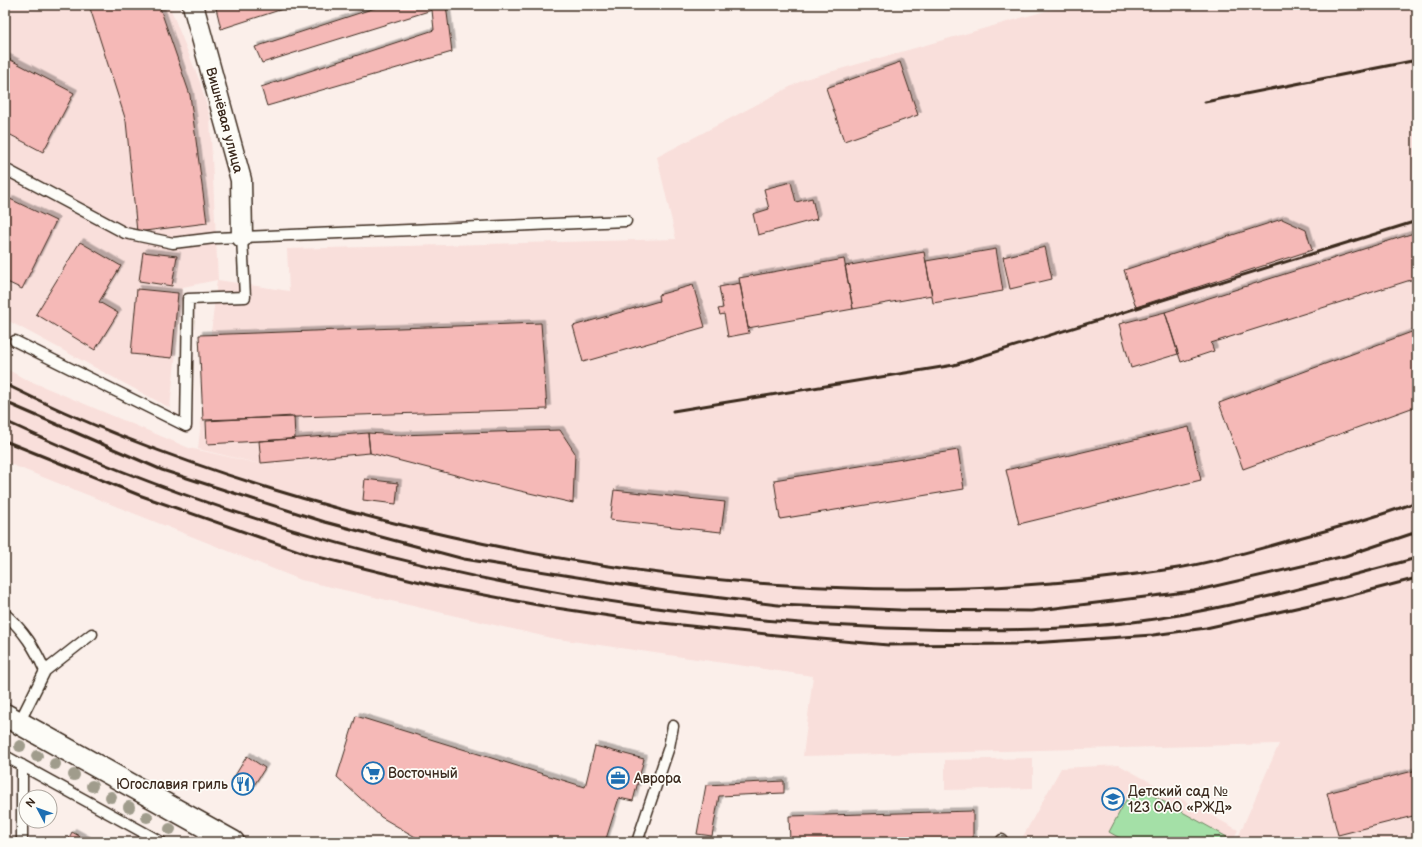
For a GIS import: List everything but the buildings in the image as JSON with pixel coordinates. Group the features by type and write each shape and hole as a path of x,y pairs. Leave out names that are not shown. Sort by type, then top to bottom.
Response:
{"main road":[{"path":"12,719 233,842"}],"street":[{"name":"Вишнёвая улица","path":"193,5 241,180 242,238"}],"lane":[{"path":"5,169 125,233 173,242 215,238 626,221"},
{"path":"15,341 186,426 188,299 245,297 242,238"},
{"path":"5,614 27,637 36,650 45,671"},
{"path":"12,719 45,671 92,634"},
{"path":"637,842 669,747 673,726"},
{"path":"5,756 161,842"},
{"path":"22,765 22,842"}],"shaded area":[{"path":"5,5 169,5 200,82 210,117 218,280 289,291 287,249 676,239 657,157 805,79 1067,5 1417,5 1417,842 1236,842 1279,744 803,756 813,676 551,638 301,580 5,462 5,368 23,378 189,448 282,469 198,449 217,280 183,287 170,408 5,319"},
{"path":"1033,758 1033,788 945,790 945,760"},
{"name":"Детский сад № 123 ОАО «РЖД»","path":"1119,765 1238,830 1232,842 1020,842 1061,768"}],"green space":[{"path":"1134,785 1227,837 1224,842 1127,842 1109,832"}],"railway":[{"path":"1205,102 1417,60"},
{"path":"673,411 954,365 1417,221"},
{"path":"5,384 96,426 190,462 286,493 382,520 480,543 578,561 678,575 778,584 878,589 978,588 1078,581 1205,563 1368,519 1417,502"},
{"path":"5,402 162,470 325,522 464,559 665,591 778,605 900,610 1031,611 1194,591 1345,556 1417,532"},
{"path":"5,421 109,466 215,505 324,539 435,568 547,591 660,608 773,621 886,628 953,630 1020,630 1122,623 1155,619 1254,600 1417,558"},
{"path":"5,441 139,495 310,555 437,586 543,606 643,621 776,635 888,645 1016,644 1153,635 1206,628 1341,598 1417,578"}],"place":[{"name":"Восточный","path":"373,773"},
{"name":"Аврора","path":"618,778"},
{"name":"Югославия гриль","path":"243,784"},
{"name":"Детский сад № 123 ОАО «РЖД»","path":"1113,799"}]}
